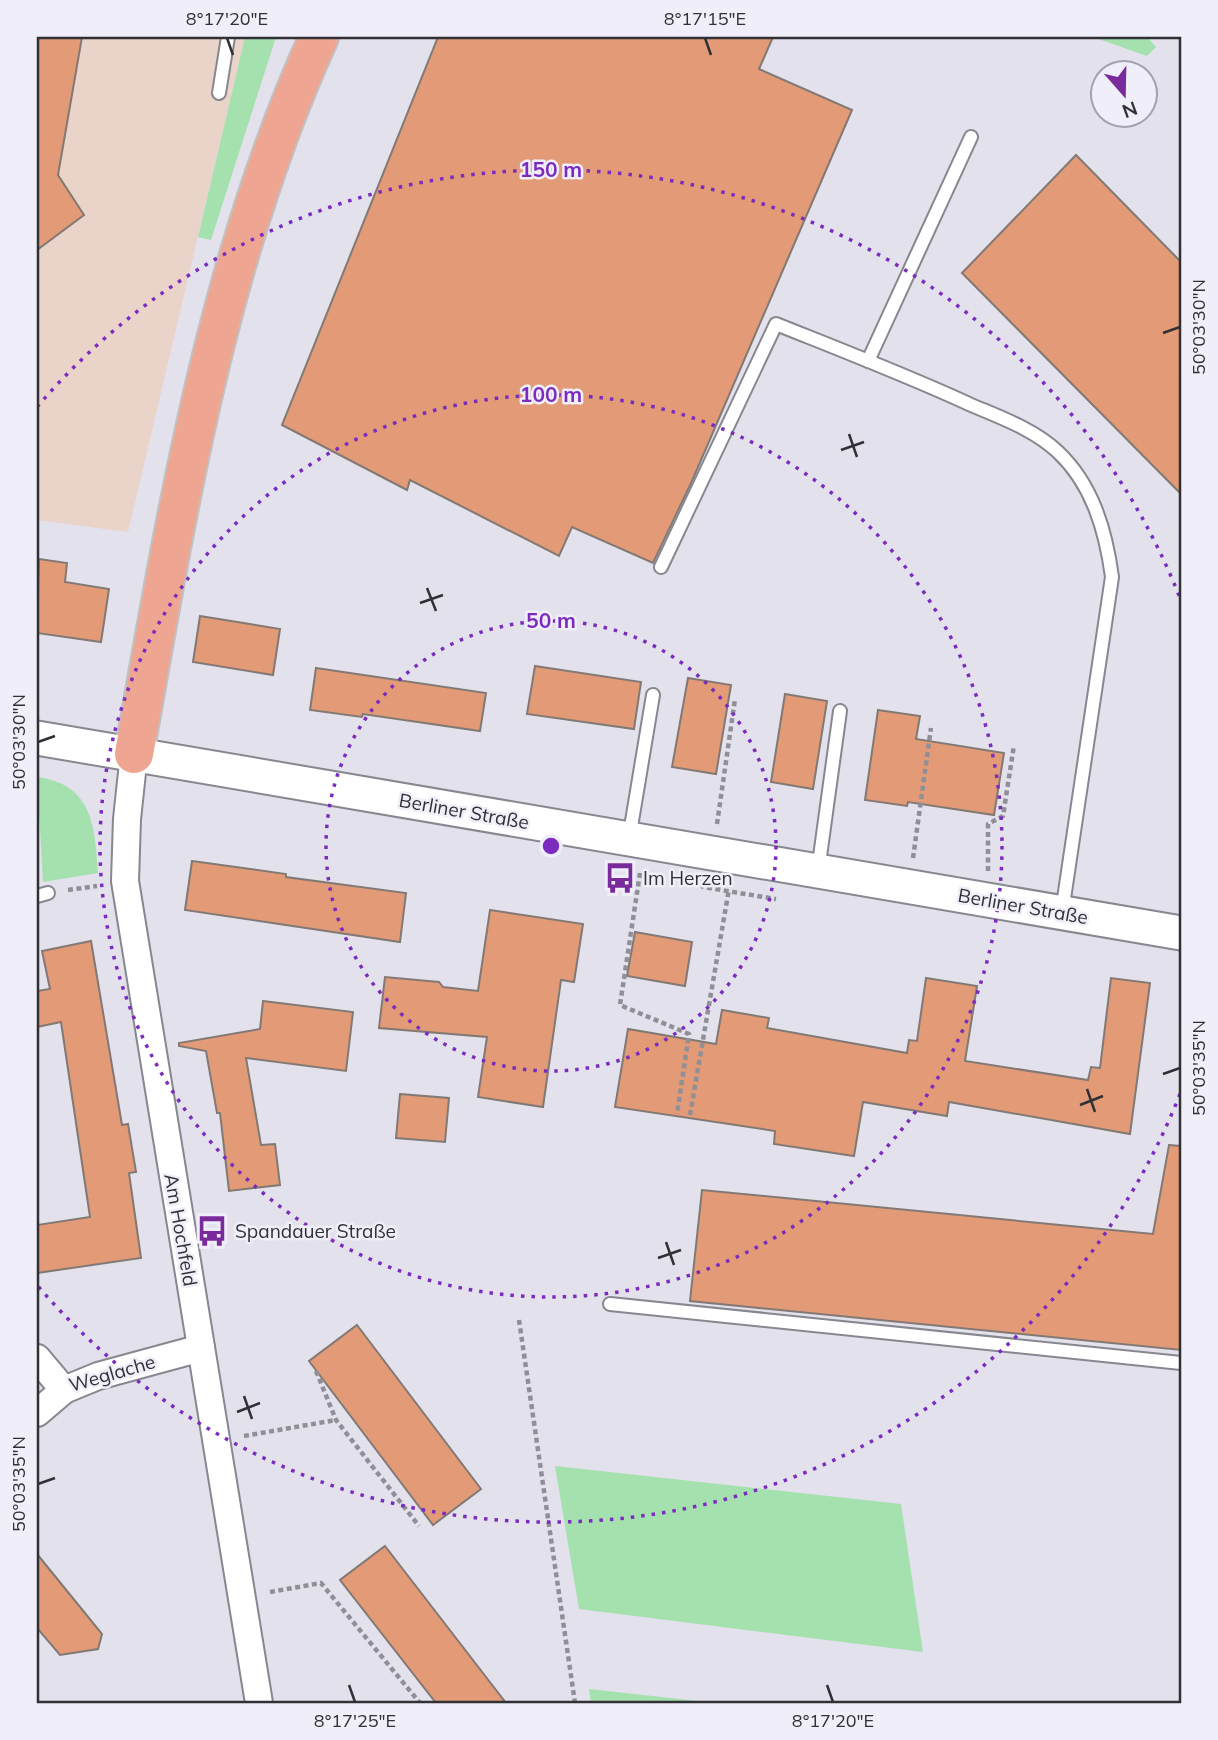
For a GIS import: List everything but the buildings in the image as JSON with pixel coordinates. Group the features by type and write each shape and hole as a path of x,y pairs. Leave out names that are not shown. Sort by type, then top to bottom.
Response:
{"highway":[{"path":"134,754 170,545 213,351 244,244 312,47"}],"street":[{"name":"Berliner Straße","path":"37,738 1181,933"},
{"name":"Am Hochfeld","path":"134,754 127,819 125,881 259,1703"},
{"name":"Weglache","path":"37,1358 64,1390 98,1376 201,1348"},
{"path":"37,1413 64,1390"}],"lane":[{"path":"219,93 228,37"},
{"path":"868,361 971,136"},
{"path":"661,567 776,324 995,415 1036,435 1058,452 1084,487 1107,537 1112,577 1062,912"},
{"path":"637,840 653,695"},
{"path":"818,871 840,711"},
{"path":"610,1304 1181,1363"}],"path":[{"path":"690,1115 724,855 735,699"},
{"path":"909,886 932,728"},
{"path":"988,900 988,824 1003,816 1014,745"},
{"path":"637,840 620,1004 689,1034 677,1114"},
{"path":"43,895 125,881"},
{"path":"519,1320 575,1703"},
{"path":"316,1371 336,1420 419,1526"},
{"path":"216,1441 336,1420"},
{"path":"241,1597 321,1583 420,1703"}],"shaded area":[{"path":"37,37 245,37 128,532 37,520"}],"green space":[{"path":"245,37 276,37 211,240 198,237"},
{"path":"1093,37 1147,37 1156,47 1147,56"},
{"path":"37,777 56,781 70,788 80,798 92,824 98,873 43,882"},
{"path":"555,1466 901,1504 923,1652 579,1609"},
{"path":"589,1689 716,1703 591,1703"}],"place":[{"name":"Im Herzen","path":"620,878"},
{"name":"Spandauer Straße","path":"212,1231"}]}
